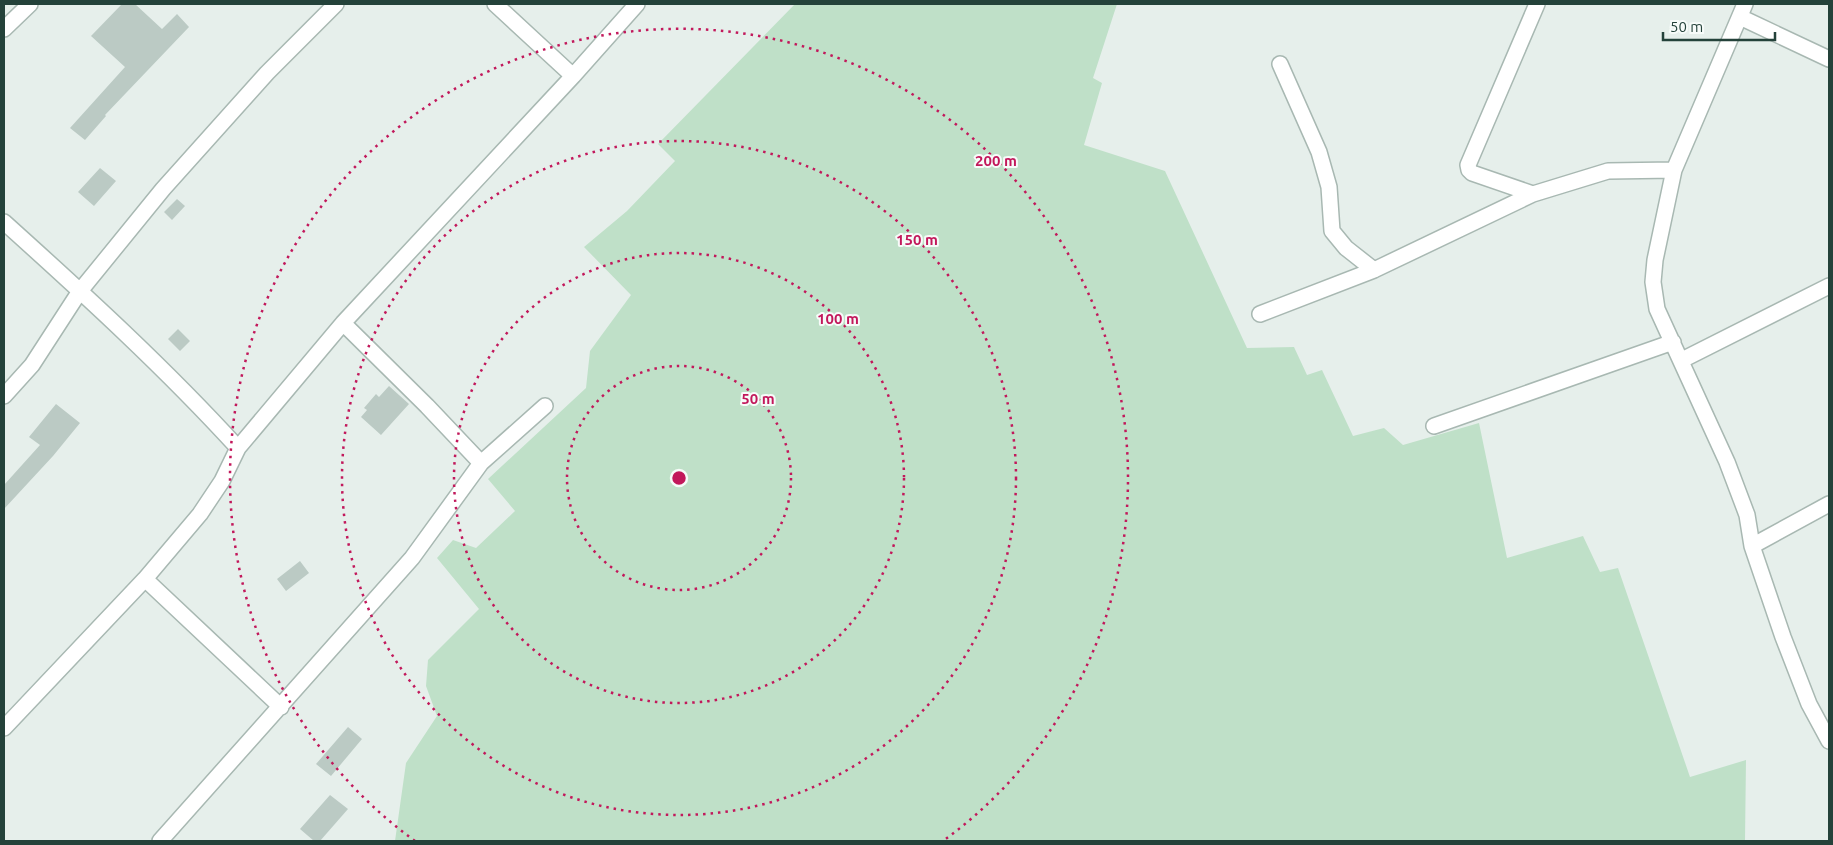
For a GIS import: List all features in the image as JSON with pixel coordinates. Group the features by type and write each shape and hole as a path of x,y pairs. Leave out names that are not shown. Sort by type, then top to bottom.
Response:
{"street":[{"path":"4,29 30,4"},
{"path":"4,396 32,365 80,291 163,189 267,73 336,4"},
{"path":"495,4 573,76"},
{"path":"4,728 145,579 200,514 222,481 238,448 342,323 573,76 636,4"},
{"path":"1533,194 1472,173 1468,165 1537,4"},
{"path":"1829,59 1742,10 1674,170 1655,260 1653,282 1657,309 1682,360 1747,514 1752,546 1783,637 1809,704 1829,741"},
{"path":"1280,64 1319,152 1329,187 1332,232 1346,248 1374,270"},
{"path":"1260,314 1374,270 1533,194 1608,171 1674,170"},
{"path":"4,222 80,291 204,410 238,448"},
{"path":"1682,360 1829,286"},
{"path":"342,323 427,406 480,463"},
{"path":"1434,426 1672,342"},
{"path":"160,841 412,558 480,463 545,406"},
{"path":"1752,546 1829,504"},
{"path":"145,579 281,706"}],"green space":[{"path":"795,4 1117,4 1093,78 1102,83 1084,145 1165,171 1247,348 1294,347 1307,375 1322,370 1353,436 1384,428 1403,445 1479,423 1507,558 1583,536 1600,572 1618,568 1690,777 1746,760 1745,841 395,841 406,763 437,716 426,686 428,660 479,609 437,558 453,540 476,548 515,511 488,479 586,388 590,351 631,295 584,247 627,211 675,161 658,144"}],"building":[{"path":"122,4 135,4 162,29 177,14 189,27 105,115 85,140 70,128 125,67 91,36"},
{"path":"100,168 116,181 94,206 78,192"},
{"path":"177,199 185,206 172,220 164,212"},
{"path":"178,329 190,341 180,351 168,339"},
{"path":"389,386 409,404 381,435 361,417 367,410 364,408 376,394 379,397"},
{"path":"56,404 80,423 53,456 4,509 4,485 40,445 29,437"},
{"path":"300,561 309,573 286,591 277,579"},
{"path":"348,727 362,739 331,776 316,764"},
{"path":"330,795 348,809 320,841 314,841 300,829"}]}
